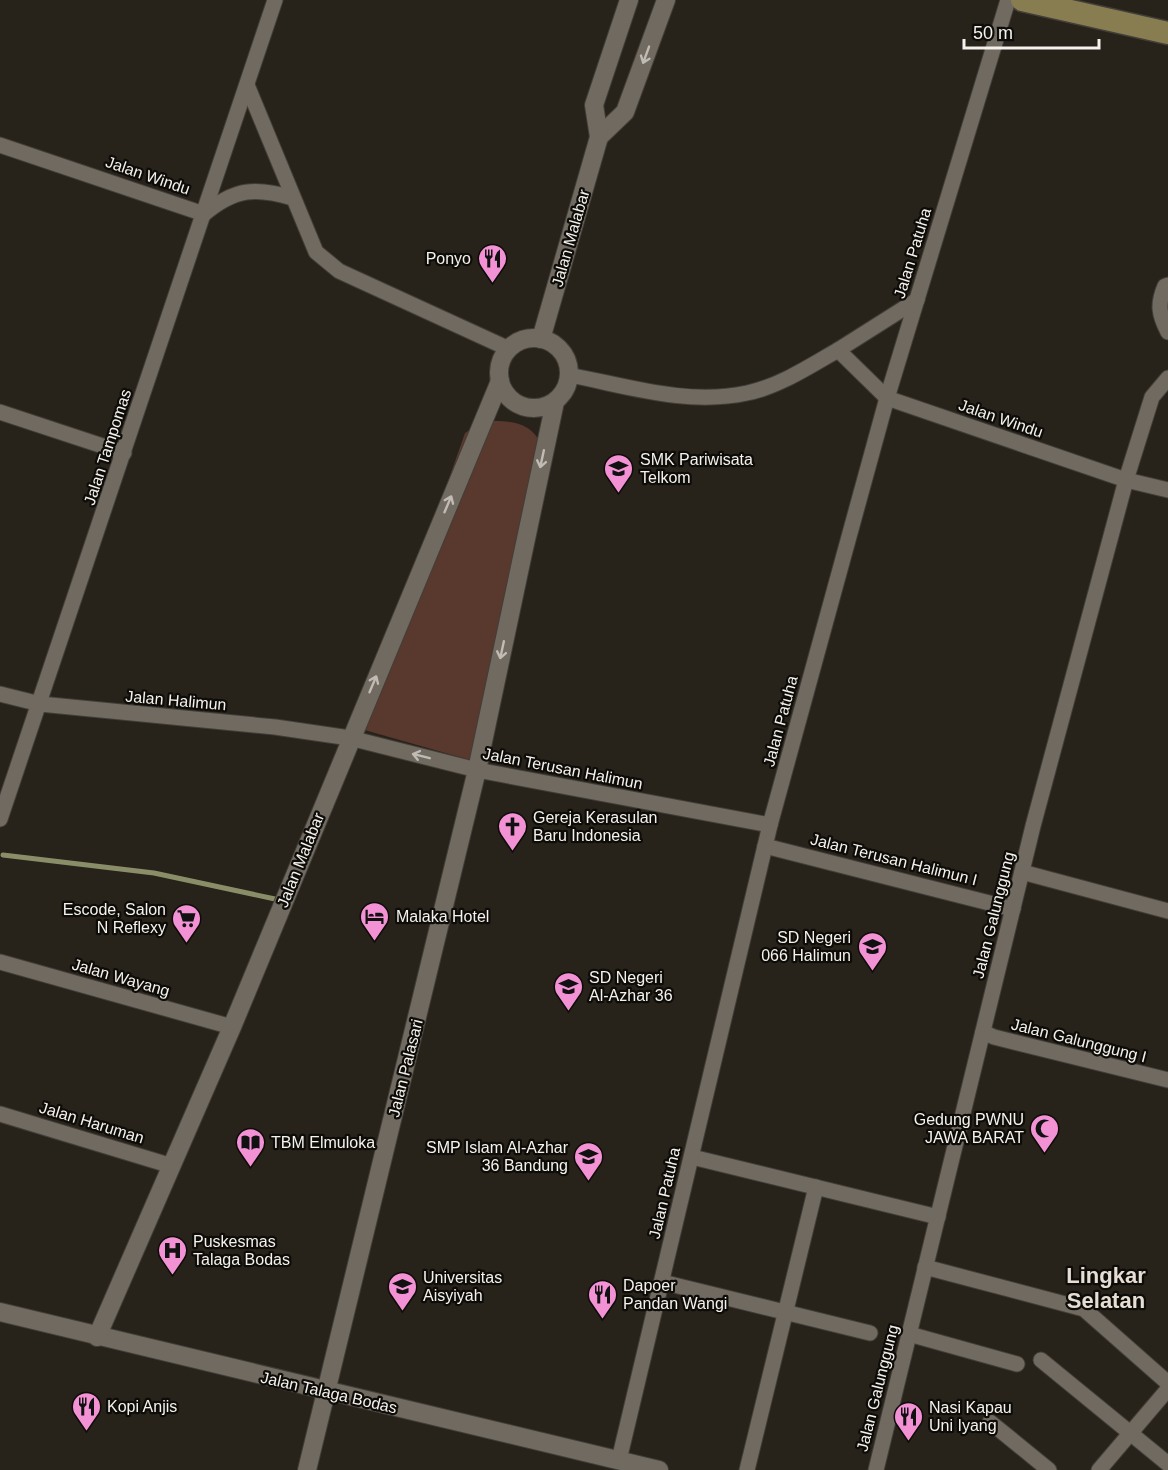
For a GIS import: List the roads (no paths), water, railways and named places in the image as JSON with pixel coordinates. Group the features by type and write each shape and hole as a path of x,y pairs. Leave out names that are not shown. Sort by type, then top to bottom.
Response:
{"main road":[{"path":"1022,0 1168,33"}],"street":[{"name":"Jalan Tampomas","path":"0,819 275,0"},
{"name":"Jalan Malabar","path":"540,339 599,137 594,105 628,0"},
{"path":"599,137 626,112 666,0"},
{"name":"Jalan Patuha","path":"619,1460 770,825 887,398 1008,0"},
{"path":"247,85 316,252 339,271 509,349"},
{"name":"Jalan Windu","path":"0,145 204,214 220,200 237,193 266,190 293,198"},
{"path":"1168,285 1164,286 1159,298 1159,312 1168,332"},
{"path":"570,375 686,398 713,398 758,390 838,350 917,300"},
{"path":"477,770 555,402 565,390 570,375 569,365 559,348 540,339 523,340 509,349 500,364 500,381 509,398 526,407 536,408 555,402"},
{"name":"Jalan Windu","path":"838,350 887,398 1126,480 1168,490"},
{"name":"Jalan Galunggung","path":"876,1470 1022,872 1126,480 1152,397 1168,378"},
{"name":"Jalan Malabar","path":"97,1337 232,1027 500,381"},
{"path":"0,412 124,453"},
{"name":"Jalan Halimun","path":"0,694 40,704 275,727 350,738"},
{"name":"Jalan Terusan Halimun","path":"350,738 477,770 770,825"},
{"name":"Jalan Palasari","path":"307,1470 477,770"},
{"name":"Jalan Terusan Halimun I","path":"765,846 1013,909"},
{"path":"1022,872 1168,911"},
{"name":"Jalan Wayang","path":"0,962 232,1027"},
{"name":"Jalan Galunggung I","path":"983,1032 1168,1080"},
{"name":"Jalan Haruman","path":"0,1114 172,1166"},
{"path":"692,1157 938,1217"},
{"path":"747,1470 816,1187"},
{"path":"925,1267 1084,1309 1168,1383"},
{"path":"662,1282 870,1333"},
{"name":"Jalan Talaga Bodas","path":"0,1312 659,1470"},
{"path":"909,1334 1017,1364"},
{"path":"1041,1360 1168,1464"},
{"path":"1100,1470 1168,1389"},
{"path":"990,1422 1049,1470"}],"waterway":[{"path":"3,855 154,873 275,899"}],"place":[{"name":"Ponyo","path":"492,284"},
{"name":"SMK Pariwisata Telkom","path":"619,494"},
{"name":"Gereja Kerasulan Baru Indonesia","path":"512,852"},
{"name":"Malaka Hotel","path":"375,942"},
{"name":"Escode, Salon N Reflexy","path":"187,944"},
{"name":"SD Negeri 066 Halimun","path":"872,972"},
{"name":"SD Negeri Al-Azhar 36","path":"568,1012"},
{"name":"Gedung PWNU JAWA BARAT","path":"1045,1154"},
{"name":"TBM Elmuloka","path":"250,1168"},
{"name":"SMP Islam Al-Azhar 36 Bandung","path":"589,1182"},
{"name":"Puskesmas Talaga Bodas","path":"172,1276"},
{"name":"Universitas Aisyiyah","path":"402,1312"},
{"name":"Dapoer Pandan Wangi","path":"602,1320"},
{"name":"Kopi Anjis","path":"86,1432"},
{"name":"Nasi Kapau Uni Iyang","path":"908,1442"}],"district":[{"name":"Lingkar Selatan","path":"1106,1288"}]}
